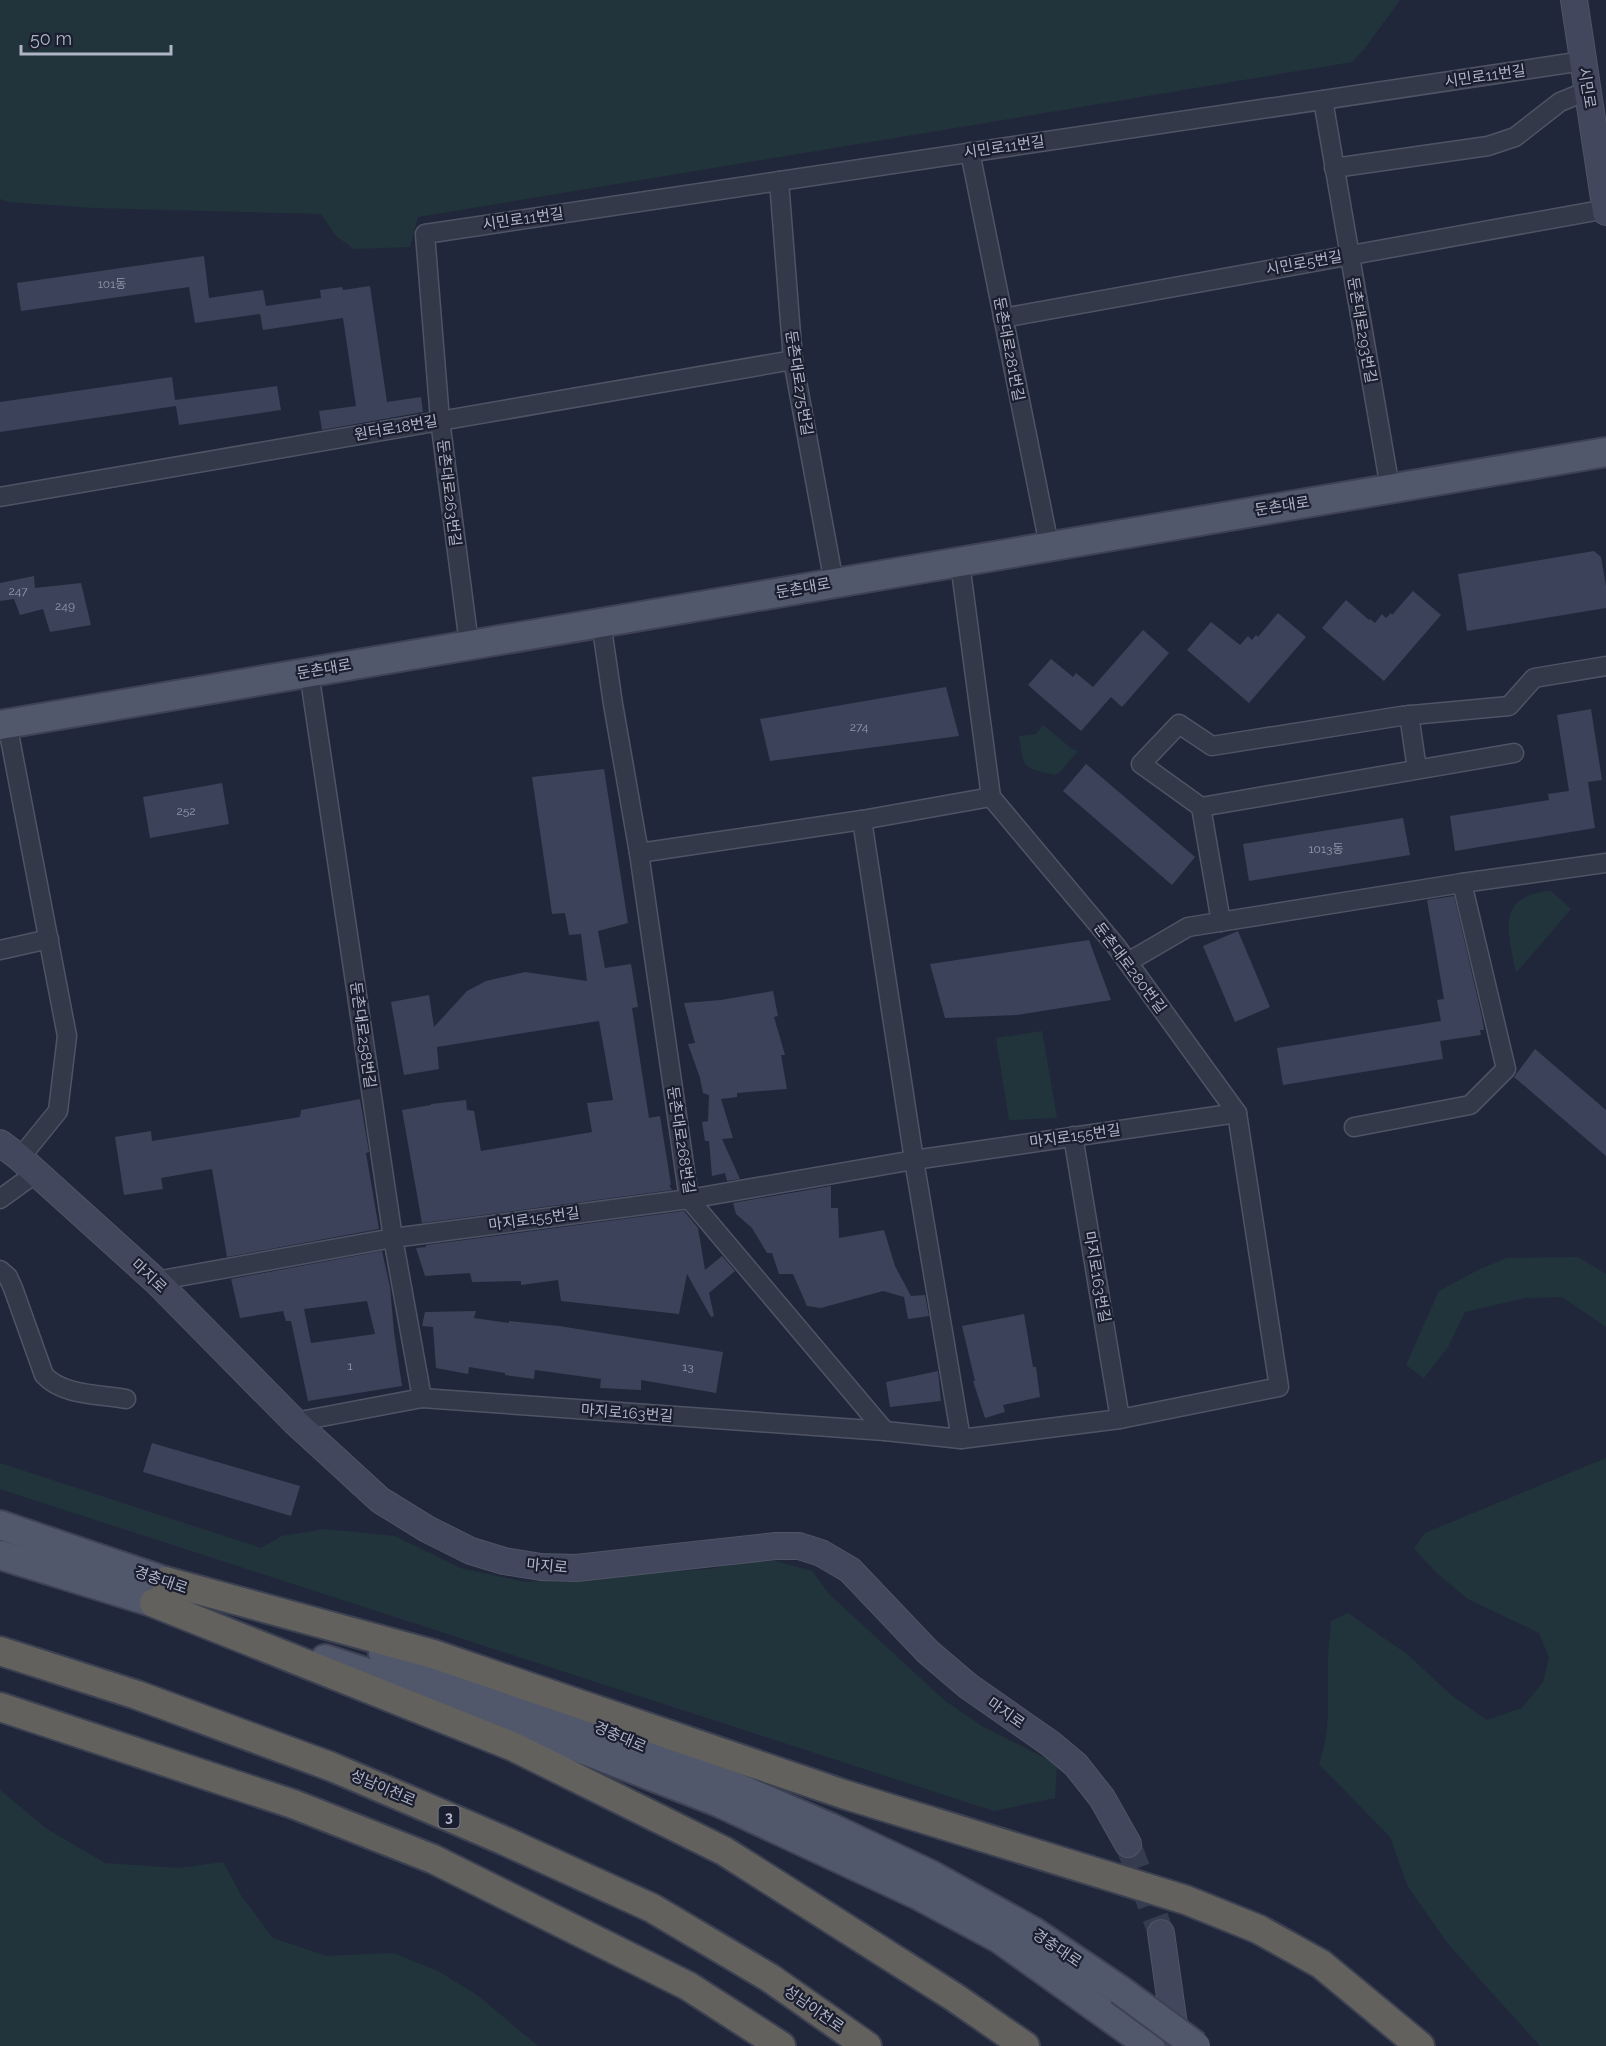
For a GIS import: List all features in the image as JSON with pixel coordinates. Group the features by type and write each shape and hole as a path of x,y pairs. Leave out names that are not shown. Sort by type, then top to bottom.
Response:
{"highway":[{"path":"159,1592 514,1747 724,1851 954,1997 1025,2046"},
{"path":"159,1592 433,1654 843,1794 1186,1900 1258,1929 1321,1964 1420,2046"},
{"name":"성남이천로","path":"0,1651 137,1695 332,1767 516,1845 651,1908 770,1978 867,2046"},
{"path":"0,1707 294,1804 433,1859 688,1986 781,2046"}],"main road":[{"name":"시민로","path":"1574,0 1606,210"},
{"name":"둔촌대로","path":"4,724 1606,452"},
{"name":"마지로","path":"0,1143 156,1281 295,1422 380,1500 427,1529 471,1551 504,1561 541,1567 576,1568 776,1546 799,1546 821,1553 850,1570 928,1652 968,1686 1051,1744 1076,1765 1102,1798 1128,1844"},
{"name":"경충대로","path":"0,1525 159,1592 484,1711 718,1802 916,1894 1000,1939 1150,2046"},
{"name":"경충대로","path":"0,1554 159,1592 567,1714 829,1827 931,1875 1034,1932 1120,1990 1196,2046"},
{"path":"1161,1933 1177,2046"}],"street":[{"name":"시민로11번길","path":"425,234 1583,61"},
{"path":"1334,168 1488,146 1515,137 1560,102 1587,91"},
{"name":"둔촌대로293번길","path":"1323,100 1390,489"},
{"name":"둔촌대로281번길","path":"970,152 1049,545"},
{"name":"둔촌대로275번길","path":"779,181 793,360 834,583"},
{"name":"시민로5번길","path":"1003,318 1606,210"},
{"name":"둔촌대로263번길","path":"425,234 440,420 468,644"},
{"name":"원터로18번길","path":"0,497 793,360"},
{"path":"639,853 862,820 991,797 960,563"},
{"name":"둔촌대로268번길","path":"601,622 639,853 689,1199 885,1431"},
{"path":"1221,922 1201,807 1141,764 1179,724 1212,746 1408,715 1509,706 1534,678 1606,666"},
{"name":"둔촌대로258번길","path":"309,672 393,1238 422,1398"},
{"path":"1408,715 1417,770"},
{"path":"0,1199 28,1166 58,1111 67,1036 4,724"},
{"path":"1201,807 1514,753"},
{"name":"둔촌대로280번길","path":"991,797 1128,962 1237,1113 1279,1387"},
{"path":"862,820 914,1160 961,1439"},
{"path":"1128,962 1188,927 1462,882 1606,863"},
{"path":"1354,1127 1470,1105 1506,1069 1462,882"},
{"path":"0,950 49,939"},
{"name":"마지로155번길","path":"156,1281 393,1238 689,1199 914,1160 1237,1113"},
{"name":"마지로163번길","path":"1073,1136 1120,1419"},
{"path":"0,1270 8,1277 13,1288 44,1375 50,1382 58,1387 126,1399"},
{"name":"마지로163번길","path":"295,1422 422,1398 885,1431 961,1439 1120,1419 1279,1387"}],"shaded area":[{"path":"0,0 1400,0 1352,62 418,217 410,247 354,249 336,236 321,214 95,208 8,202 0,199"},
{"path":"1043,725 1072,749 1078,751 1059,773 1054,775 1030,768 1022,756 1019,736 1036,734"},
{"path":"1551,891 1571,909 1516,973 1509,932 1512,910 1519,901 1530,895"},
{"path":"1042,1031 1057,1118 1009,1120 996,1038"},
{"path":"1578,1257 1606,1274 1606,1327 1562,1297 1525,1298 1465,1312 1448,1347 1424,1378 1406,1365 1439,1291 1480,1269 1507,1258"},
{"path":"1606,1458 1606,2046 1540,2046 1449,1945 1408,1887 1390,1837 1319,1764 1326,1738 1331,1621 1348,1613 1408,1655 1452,1696 1487,1720 1522,1708 1543,1682 1549,1658 1539,1633 1468,1599 1438,1574 1414,1549 1425,1533"},
{"path":"0,1463 261,1548 282,1536 325,1529 395,1536 460,1568 525,1582 710,1569 751,1560 775,1561 812,1571 829,1594 944,1700 983,1727 1057,1764 1055,1798 994,1811 0,1489"},
{"path":"0,1790 47,1829 105,1863 179,1868 223,1862 242,1897 273,1938 326,1956 393,1953 438,1971 477,1995 538,2046 0,2046"}],"building":[{"path":"204,256 209,298 263,290 266,306 321,298 320,290 342,287 343,290 370,286 387,402 421,397 423,412 322,430 319,411 356,406 343,318 263,330 260,314 195,323 189,287 21,311 17,283"},
{"path":"172,377 175,400 277,386 281,410 179,425 176,406 0,432 0,402"},
{"path":"1594,551 1601,557 1606,586 1606,608 1467,631 1458,574"},
{"path":"34,576 35,588 81,583 91,625 50,632 43,609 20,615 14,599 0,601 0,583"},
{"path":"1413,591 1441,615 1384,681 1322,628 1346,600 1375,623 1382,614 1386,618 1391,613 1392,615"},
{"path":"1278,613 1306,637 1249,703 1187,650 1211,622 1240,645 1248,636 1252,640 1256,635 1258,637"},
{"path":"1143,630 1169,653 1122,707 1111,697 1081,731 1028,685 1051,659 1073,677 1076,673 1093,687"},
{"path":"946,687 959,736 770,761 760,719"},
{"path":"1591,709 1602,780 1588,782 1595,828 1455,851 1450,816 1549,800 1548,794 1569,791 1557,715"},
{"path":"1086,764 1195,857 1172,885 1063,791"},
{"path":"604,769 628,923 598,931 605,968 631,964 638,1007 632,1008 649,1118 660,1116 671,1185 669,1185 672,1190 422,1223 402,1110 466,1100 467,1110 474,1111 481,1151 592,1132 587,1103 613,1100 599,1021 437,1047 439,1069 404,1075 391,1002 429,995 434,1027 467,991 486,981 525,972 587,981 581,934 569,935 565,913 552,914 532,777"},
{"path":"222,783 229,824 150,838 143,797"},
{"path":"1403,818 1410,855 1249,881 1243,844"},
{"path":"1454,896 1482,1017 1484,1030 1480,1030 1481,1035 1440,1041 1443,1059 1283,1085 1277,1048 1441,1021 1437,1000 1444,999 1427,900"},
{"path":"1238,931 1270,1007 1235,1022 1203,946"},
{"path":"1089,940 1111,1000 1017,1015 945,1018 930,964"},
{"path":"773,991 778,1016 774,1017 785,1055 781,1055 787,1089 737,1093 737,1097 721,1099 733,1138 722,1139 740,1179 727,1181 725,1173 712,1176 709,1141 705,1141 702,1122 708,1121 709,1095 703,1093 688,1044 695,1043 684,1003 721,1000"},
{"path":"1535,1049 1606,1110 1606,1156 1514,1077"},
{"path":"360,1099 369,1152 366,1153 379,1229 227,1257 212,1169 161,1178 163,1189 124,1195 115,1137 151,1131 152,1141 300,1117 301,1110"},
{"path":"831,1186 831,1208 838,1208 839,1238 884,1230 895,1266 911,1296 925,1295 929,1316 908,1319 904,1297 883,1291 821,1308 807,1306 793,1274 779,1274 772,1253 767,1253 752,1228 736,1214 733,1203"},
{"path":"684,1211 698,1228 705,1270 722,1256 735,1271 709,1293 714,1316 711,1317 687,1274 679,1314 561,1301 558,1280 521,1285 521,1281 472,1282 470,1273 425,1276 416,1248 426,1247 426,1245"},
{"path":"382,1251 390,1287 402,1386 308,1401 291,1321 286,1321 283,1311 240,1318 231,1279","holes":["367,1301 375,1334 311,1343 304,1309"]},
{"path":"476,1311 474,1318 559,1326 723,1352 716,1393 641,1380 641,1390 600,1388 601,1379 535,1370 534,1379 469,1367 468,1374 436,1368 433,1327 422,1326 425,1312"},
{"path":"1024,1314 1040,1397 1003,1405 1005,1412 985,1418 973,1381 975,1381 962,1326"},
{"path":"938,1371 941,1401 890,1407 886,1382"},
{"path":"152,1443 300,1486 291,1516 143,1472"}],"tunnel":[{"path":"1128,1844 1161,1933"}]}
